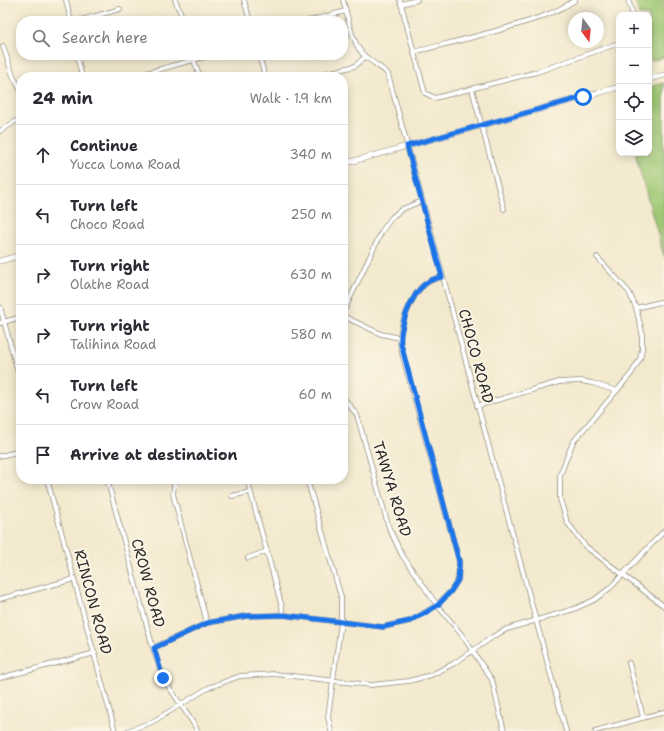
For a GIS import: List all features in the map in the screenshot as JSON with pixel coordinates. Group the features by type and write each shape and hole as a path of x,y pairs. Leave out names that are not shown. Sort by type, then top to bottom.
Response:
{"main road":[{"path":"652,77 664,75"},
{"path":"348,163 616,88"},
{"path":"0,261 16,256"}],"street":[{"path":"66,0 70,16"},
{"path":"175,0 182,16"},
{"path":"244,0 249,16"},
{"name":"CHOCO ROAD","path":"343,0 348,16"},
{"path":"417,0 400,2 425,93 435,98 537,72 616,44"},
{"path":"414,52 464,40 536,19 568,5 575,0"},
{"path":"628,0 632,12"},
{"path":"96,16 120,9"},
{"path":"325,16 346,10"},
{"name":"CHOCO ROAD","path":"348,17 358,48 365,57 382,67 388,74 566,731"},
{"path":"3,46 16,82"},
{"path":"331,72 355,66 365,57"},
{"path":"78,60 81,72"},
{"path":"147,72 184,60"},
{"path":"194,60 198,72"},
{"path":"260,60 264,72"},
{"path":"472,89 504,208"},
{"path":"0,130 16,121"},
{"path":"348,303 385,226 392,217 402,209 422,201"},
{"path":"597,257 629,292 636,308 642,332 642,349 640,359 631,374 573,442 560,475 560,499 567,522 585,546 664,606"},
{"path":"154,648 207,623 246,616 283,615 383,627 410,621 438,605 447,596 455,585 459,574 459,561 404,360 400,338 405,317 418,291 431,280 442,277"},
{"path":"636,308 664,301"},
{"path":"0,307 2,322 16,367"},
{"path":"2,322 16,318"},
{"path":"348,318 381,334 400,338"},
{"path":"477,406 559,382 581,381 617,391"},
{"name":"TAWYA ROAD","path":"348,403 357,415 389,528 402,555 473,650 492,680 504,731"},
{"path":"0,456 16,452"},
{"name":"RINCON ROAD","path":"48,484 115,731"},
{"name":"CROW ROAD","path":"108,484 163,678 197,731"},
{"path":"174,484 173,494 207,623"},
{"path":"248,484 283,615"},
{"path":"308,484 341,597 340,622 328,717 331,731"},
{"path":"232,496 250,492"},
{"path":"127,731 152,722 208,688 240,676 275,674 371,685 409,681 431,675 453,664 507,628 588,604 610,588 664,530"},
{"path":"248,558 267,551"},
{"path":"0,600 74,579"},
{"path":"0,678 95,654"},
{"path":"628,662 643,718"},
{"path":"595,731 664,712"}],"green space":[{"path":"635,0 664,0 664,57 652,61 652,12 638,12"},
{"path":"664,83 664,256 636,156 652,156 652,86"}],"route":[{"path":"163,678 154,648 207,623 246,616 283,615 383,627 410,621 438,605 451,591 458,580 459,561 402,353 400,338 405,317 418,291 431,280 442,277 407,146 583,97"}]}
